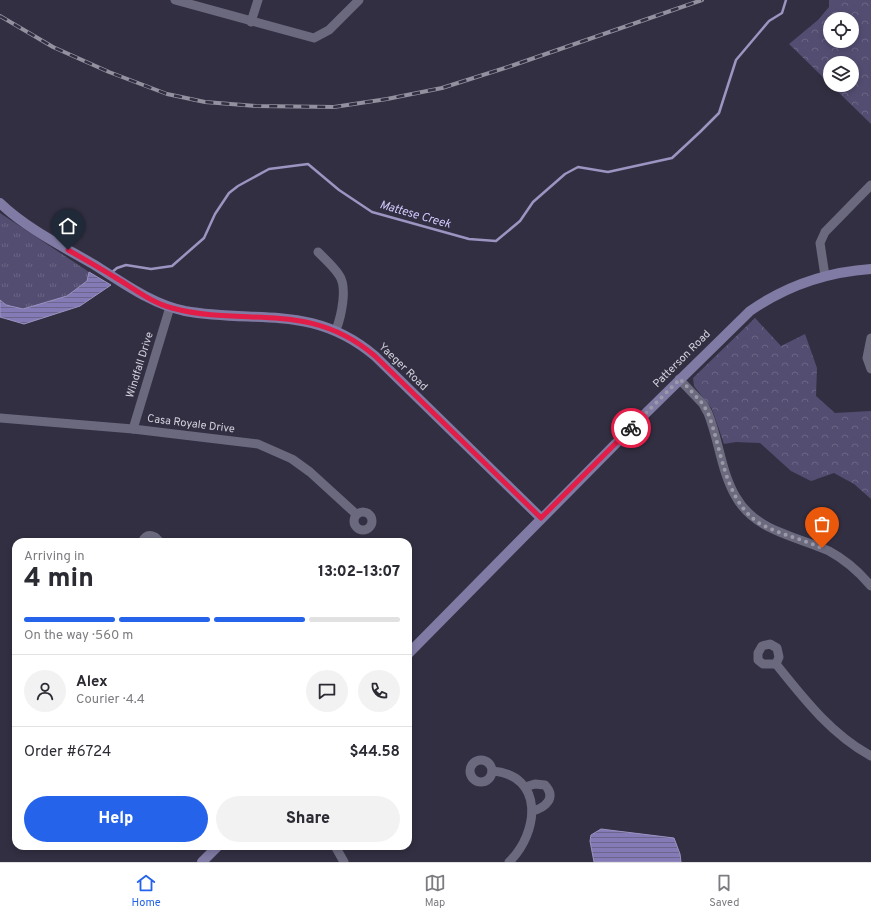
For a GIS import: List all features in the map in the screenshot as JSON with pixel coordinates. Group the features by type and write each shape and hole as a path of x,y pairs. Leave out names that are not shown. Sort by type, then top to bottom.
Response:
{"street":[{"path":"175,0 314,38 329,30 359,0"},
{"path":"251,22 258,0"},
{"path":"825,276 820,243 825,232 871,185"},
{"name":"Yaeger Road","path":"0,203 33,228 121,281 170,307 203,313 290,319 318,324 336,330 355,341 375,356 541,518"},
{"path":"318,252 340,276 342,283 342,305 336,330"},
{"name":"Patterson Road","path":"541,518 750,311 786,290 825,276 871,269"},
{"name":"Windfall Drive","path":"134,429 170,307"},
{"path":"871,338 867,358 871,369"},
{"path":"680,379 703,404 708,413 729,484 736,498 746,511 759,522 777,531 831,552 854,569 871,586"},
{"name":"Casa Royale Drive","path":"0,418 134,429 258,444 292,459 310,472 356,514"},
{"path":"412,650 541,518"},
{"path":"145,538 146,536 152,536 155,538"},
{"path":"776,664 828,725 871,756"},
{"path":"492,771 502,772 516,778 525,787 532,811 533,818 528,835 517,854 509,862"},
{"path":"525,787 535,784 545,785 550,790 551,797 547,803 532,811"},
{"path":"202,862 214,850"},
{"path":"337,850 344,862"}],"green space":[{"path":"829,0 871,0 871,124 838,92 859,92 859,56 823,56 823,77 789,44 823,14 823,48 859,48 859,12 825,12 829,7"},
{"path":"0,213 89,272 87,281 67,296 23,309 6,305 0,300"},
{"path":"755,318 781,346 805,334 817,368 816,396 835,413 871,411 871,499 854,484 834,473 811,481 791,471 760,443 736,442 724,444 712,409 694,386 693,378"}],"shaded area":[{"path":"89,272 111,285 80,306 24,324 0,317 0,300 6,305 23,309 67,296 87,281"},
{"path":"601,829 674,838 680,854 681,862 594,862 590,841 591,835"}],"waterway":[{"name":"Mattese Creek","path":"111,273 117,268 126,265 151,269 172,266 204,238 215,214 229,193 238,186 269,169 308,164 339,190 372,212 469,239 496,241 520,221 533,202 565,174 578,167 608,172 672,158 719,113 736,60 769,21 782,13 786,0"}],"railway":[{"path":"0,16 53,47 109,72 167,94 205,102 256,106 334,107 387,99 442,88 511,66 702,0"}],"way so far":[{"path":"631,428 680,379 695,394 708,413 714,428 729,484 736,498 746,511 759,522 777,531 822,548"}],"route":[{"path":"68,250 140,293 170,307 185,311 203,313 290,319 318,324 336,330 349,337 362,345 375,356 541,518 631,428"}]}
